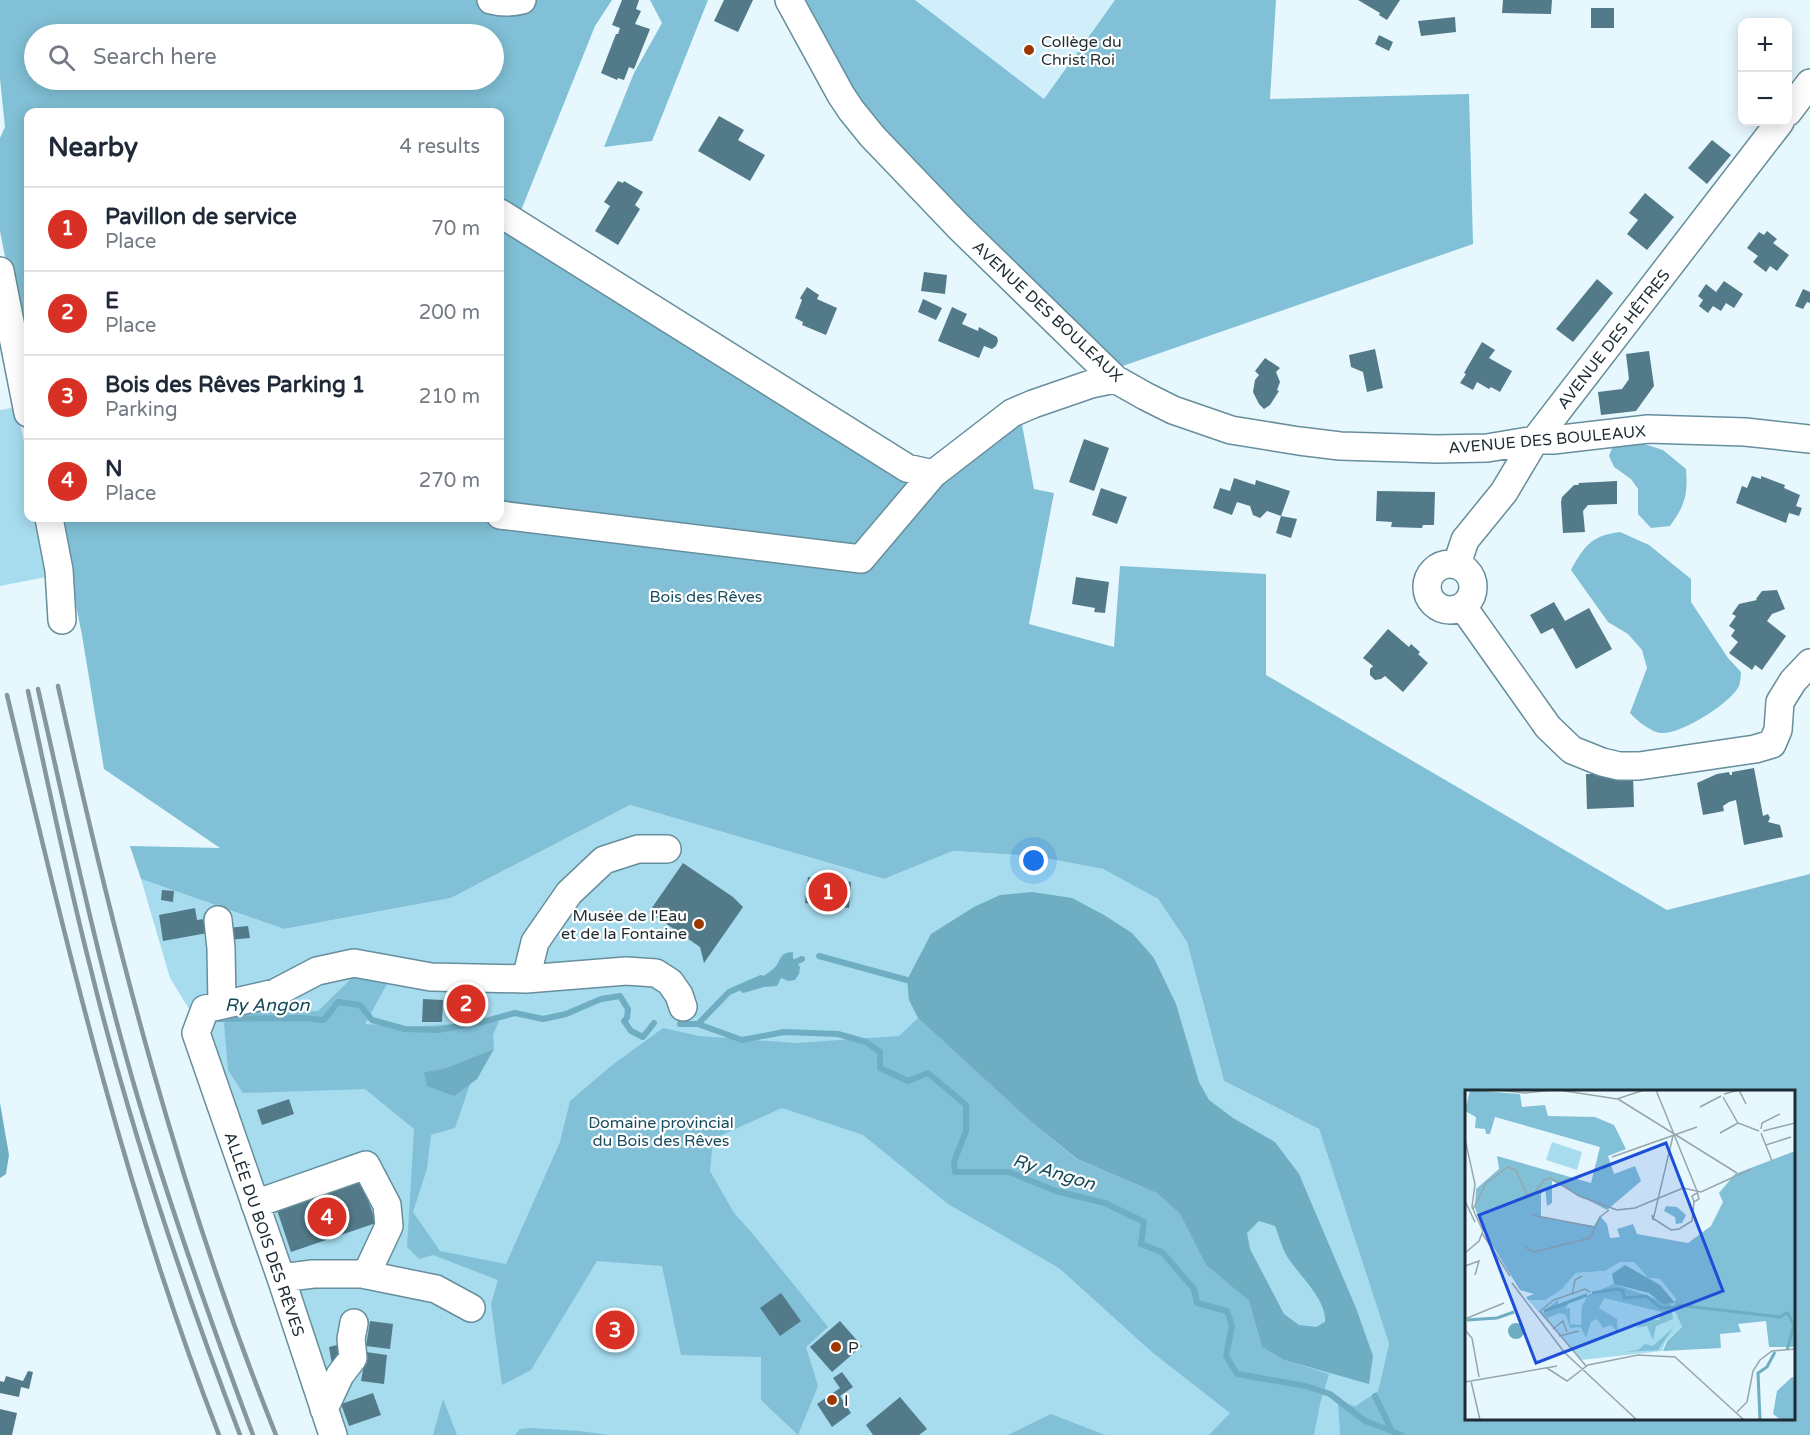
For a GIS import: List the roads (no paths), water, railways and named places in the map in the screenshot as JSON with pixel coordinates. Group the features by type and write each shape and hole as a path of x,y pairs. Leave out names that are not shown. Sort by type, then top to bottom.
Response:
{"street":[{"path":"491,0 514,2 522,0"},
{"name":"AVENUE DES BOULEAUX","path":"789,0 841,95 872,136 903,170 1115,379 1173,410 1231,430 1340,446 1487,448 1535,440 1648,429 1744,432 1810,439"},
{"path":"1792,107 1810,83"},
{"name":"AVENUE DES HÊTRES","path":"1457,564 1465,540 1504,492 1535,440 1777,126"},
{"path":"504,216 907,468 933,474"},
{"path":"0,271 24,393"},
{"path":"504,515 861,559 933,474 1012,413 1091,384 1115,379"},
{"path":"50,522 59,570 62,620"},
{"path":"1457,564 1468,572 1474,584 1472,597 1463,607 1448,610 1434,604 1427,590 1430,575 1442,565 1457,564"},
{"path":"1463,607 1548,727 1572,750 1619,766 1678,761 1755,749 1772,744 1778,730 1779,702 1793,681 1810,663"},
{"path":"526,979 535,942 569,893 604,860 638,849 667,849"},
{"path":"218,920 222,1005 275,993 317,971 354,963 432,977 526,979 626,971 656,974 670,982 679,995 683,1007"},
{"name":"ALLÉE DU BOIS DES RÊVES","path":"222,1005 205,1009 196,1033 333,1435"},
{"path":"255,1204 366,1165 387,1205 389,1226 366,1275"},
{"path":"281,1278 313,1274 366,1275 436,1289 471,1308"},
{"path":"324,1408 340,1375 354,1359 351,1339 354,1323"}],"waterway":[{"name":"Ry Angon","path":"819,956 907,980"},
{"name":"Ry Angon","path":"789,965 802,959"},
{"name":"Ry Angon","path":"680,1024 698,1024 729,992 761,978"},
{"name":"Ry Angon","path":"215,1019 303,1018 324,1020 338,1002 360,1005 372,1020 405,1029 438,1030 515,1013 543,1019 566,1014 601,999 620,996 628,1009 627,1018 624,1021 631,1031 643,1037 654,1023"},
{"name":"Ry Angon","path":"698,1024 742,1040 784,1032 838,1034 866,1042 880,1052 880,1068 908,1081 928,1073 966,1105 966,1131 954,1162 955,1172 1009,1172 1056,1191 1105,1203 1144,1222 1141,1244 1162,1252 1194,1289 1197,1303 1227,1311 1232,1326 1226,1356 1237,1374 1306,1386 1330,1394 1365,1421 1392,1431"},
{"name":"Ry Angon","path":"1375,1396 1392,1431 1401,1435"}],"railway":[{"path":"58,686 126,971 179,1159 241,1344 276,1435"},
{"path":"38,689 97,944 137,1095 192,1266 253,1435"},
{"path":"28,691 58,831 106,1029 158,1205 240,1435"},
{"path":"7,695 52,883 126,1161 185,1344 219,1435"}],"place":[{"name":"Collège du Christ Roi","path":"1029,50"},
{"name":"Pavillon de service","path":"828,892"},
{"name":"Musée de l'Eau et de la Fontaine","path":"699,924"},
{"name":"E","path":"466,1004"},
{"name":"N","path":"327,1217"},
{"name":"Bois des Rêves Parking 1","path":"615,1330"},
{"name":"P","path":"836,1347"},
{"name":"I","path":"832,1400"}],"park label":[{"name":"Bois des Rêves","path":"706,596"},
{"name":"Domaine provincial du Bois des Rêves","path":"661,1131"}]}
